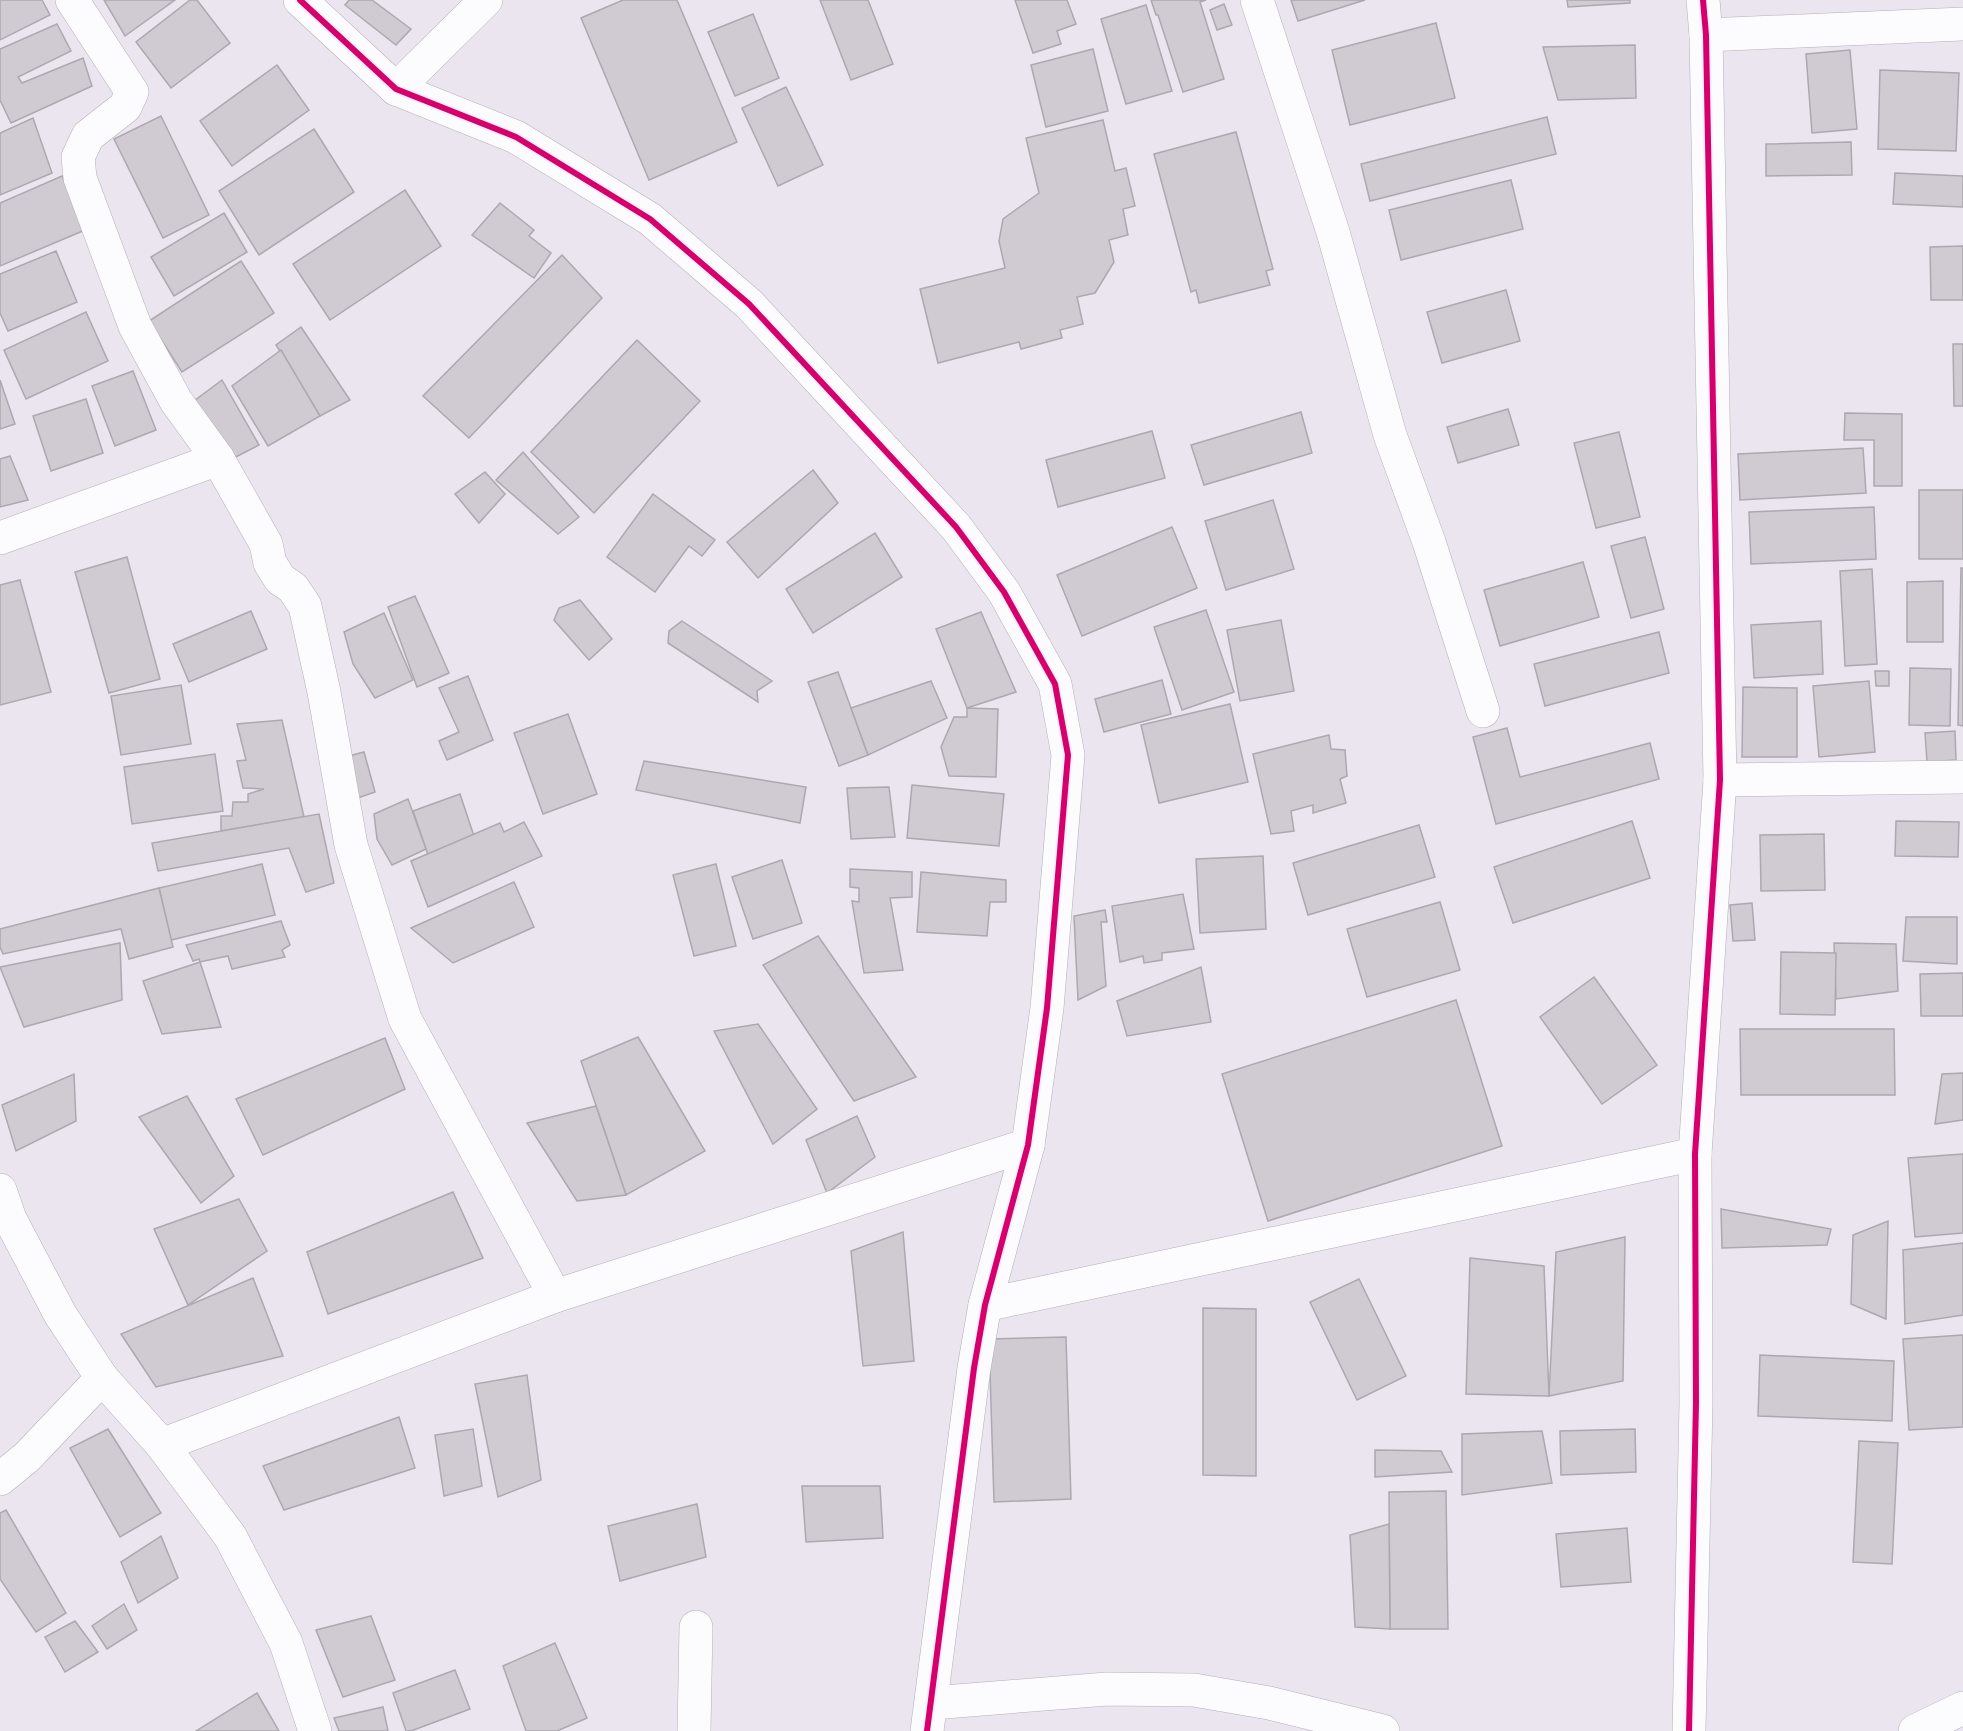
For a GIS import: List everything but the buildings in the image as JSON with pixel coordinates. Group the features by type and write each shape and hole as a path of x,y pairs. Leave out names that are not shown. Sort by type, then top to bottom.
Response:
{"street":[{"path":"72,0 132,92 125,107 88,136 78,158 80,178 135,326 176,401 218,459 266,544 270,563 280,579 293,588 305,606 324,692 351,845 405,1019 555,1296"},
{"path":"300,0 396,89 516,137 650,219 749,304 956,527 1004,592 1055,684 1068,755 1047,1008 1028,1145 985,1305 974,1368 929,1717 1107,1689 1194,1690 1269,1717 1383,1731"},
{"path":"396,89 486,0"},
{"path":"1257,0 1333,232 1390,435 1429,542 1483,711"},
{"path":"1689,1731 1696,1403 1695,1154 1720,780 1706,35 1703,0"},
{"path":"1706,35 1963,24"},
{"path":"0,538 218,459"},
{"path":"1720,780 1963,777"},
{"path":"162,1446 555,1296 1028,1145"},
{"path":"985,1305 1695,1154"},
{"path":"0,1190 10,1219 54,1303 102,1378 162,1446 230,1536 286,1643 315,1731"},
{"path":"0,1479 27,1457 102,1378"},
{"path":"694,1731 696,1627"},
{"path":"1916,1731 1963,1708"}],"cycle path":[{"path":"300,0 396,89 516,137 650,219 749,304 956,527 1004,592 1055,684 1068,755 1047,1008 1028,1145 985,1305 974,1368 927,1731"},
{"path":"1689,1731 1696,1403 1695,1154 1720,780 1706,35 1703,0"}]}
